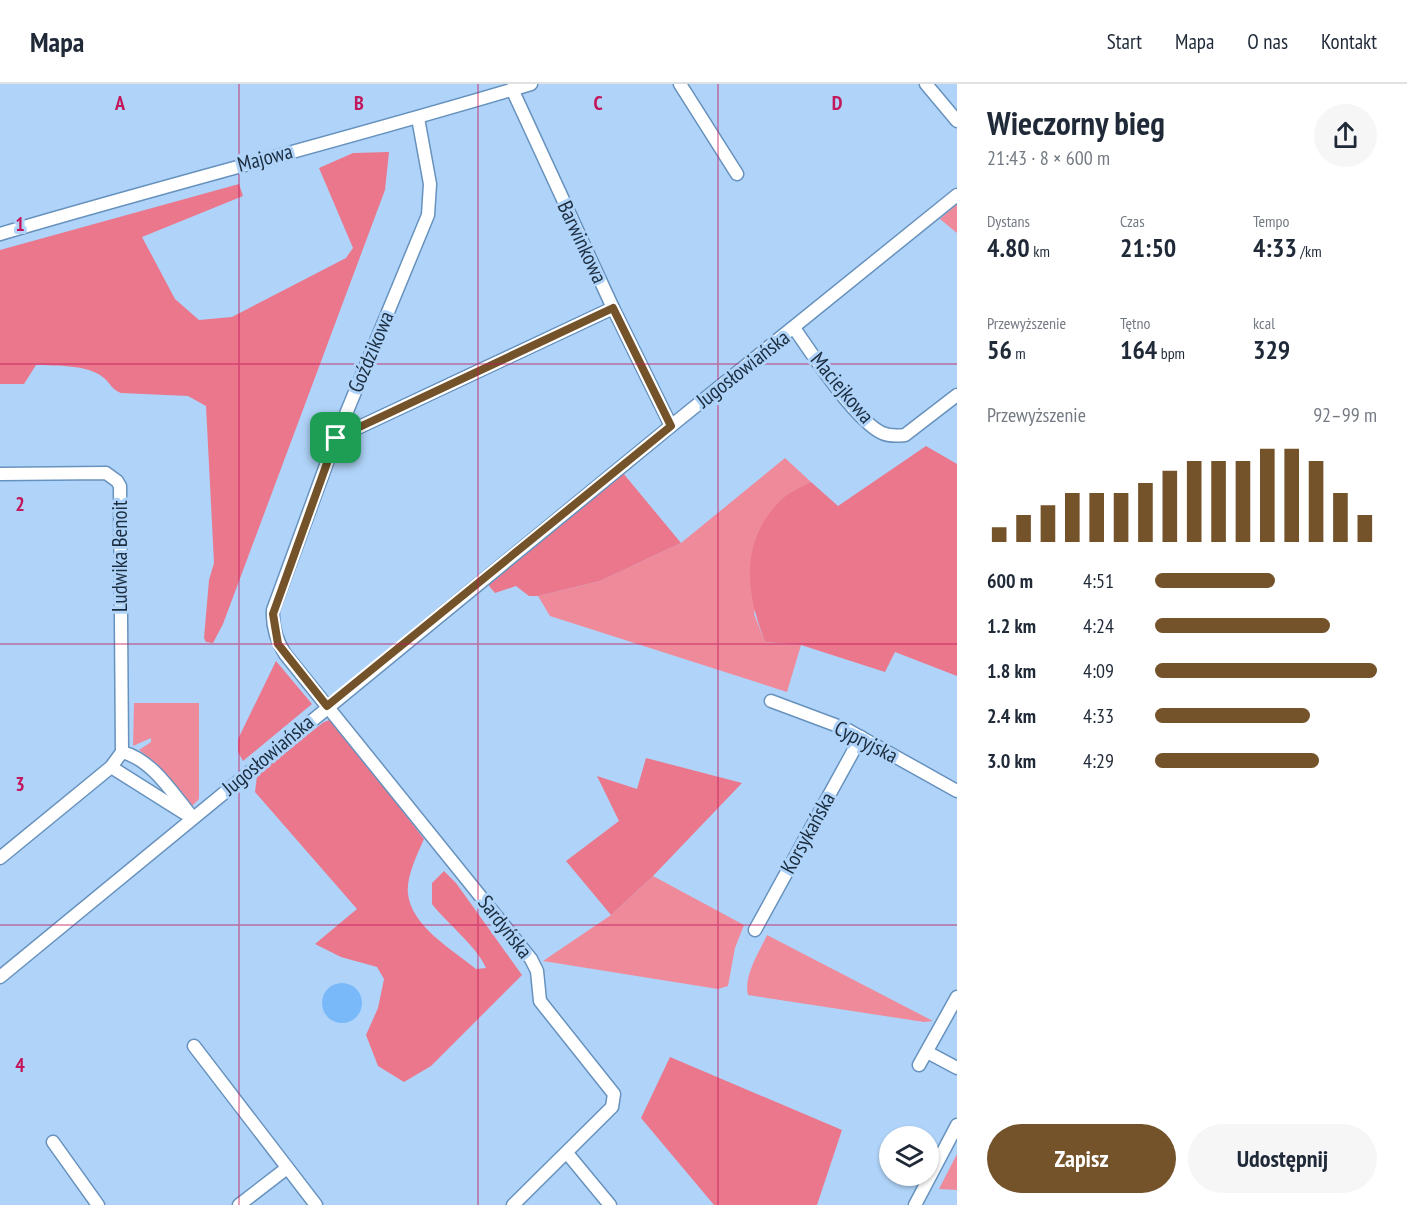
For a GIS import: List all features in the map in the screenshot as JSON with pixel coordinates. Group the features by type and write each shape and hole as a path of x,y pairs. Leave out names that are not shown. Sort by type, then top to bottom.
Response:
{"street":[{"name":"Majowa","path":"0,234 194,177 418,118 531,84"},
{"path":"680,84 737,174"},
{"path":"926,84 957,121"},
{"name":"Barwinkowa","path":"512,89 613,308 671,426"},
{"name":"Goździkowa","path":"327,706 278,644 273,614 336,438 428,215 430,184 418,118"},
{"name":"Jugosłowiańska","path":"0,976 327,706 957,195"},
{"path":"336,438 613,308"},
{"name":"Maciejkowa","path":"794,328 838,388 868,422 882,433 905,435 957,395"},
{"name":"Ludwika Benoit","path":"0,474 100,472 112,476 120,486 122,752"},
{"name":"Cypryjska","path":"771,701 861,737 957,791"},
{"name":"Sardyńska","path":"327,706 531,959 537,971 540,1001 614,1094 612,1107 513,1205"},
{"name":"Korsykańska","path":"755,930 861,737"},
{"path":"2,852 111,767 122,752 137,757 148,765 192,818"},
{"path":"111,767 192,818"},
{"path":"919,1065 957,998"},
{"path":"194,1046 316,1205"},
{"path":"927,1052 957,1068"},
{"path":"915,1205 957,1125"},
{"path":"53,1142 98,1205"},
{"path":"567,1153 610,1205"},
{"path":"238,1205 287,1168"}],"shaded area":[{"path":"389,152 385,190 223,624 213,643 206,642 204,638 209,580 214,563 206,406 188,396 121,393 97,373 72,367 36,365 24,384 0,384 0,250 239,184 243,196 142,237 175,299 199,320 232,317 346,258 353,248 319,168 353,153"},
{"path":"957,204 957,233 940,219"},
{"path":"926,446 957,464 957,676 895,652 885,672 801,645 765,642 754,605 750,568 752,551 758,534 767,517 780,501 811,482 838,506"},
{"path":"785,458 811,482 781,500 754,614 765,642 801,645 787,692 550,616 538,596 600,581 681,543"},
{"path":"623,473 681,543 600,581 538,596 529,596 516,586 495,593 489,586 490,581"},
{"path":"276,661 312,704 243,761 238,752 238,739"},
{"path":"134,703 199,703 199,799 192,806 151,759 139,750 151,742 151,738 133,746"},
{"path":"332,719 424,839 413,866 408,887 411,906 417,917 434,936 476,969 486,968 469,944 432,904 432,883 444,871 456,883 522,975 431,1066 404,1082 378,1066 366,1035 378,1008 384,979 377,967 341,957 315,944 357,909 255,792 257,776 268,765 324,722"},
{"path":"646,758 742,783 653,876 611,915 566,861 619,821 597,776 637,789"},
{"path":"653,876 744,925 735,948 728,986 718,989 543,961 611,915"},
{"path":"767,935 933,1021 924,1022 748,995 750,972"},
{"path":"670,1057 842,1130 817,1205 714,1205 641,1118"},
{"path":"957,1154 957,1190 939,1189"}],"water":[{"path":"342,983 350,984 356,989 361,995 361,1011 356,1017 350,1022 342,1023 334,1022 328,1017 323,1011 322,1003 323,995 328,989 334,984"}],"route":[{"path":"613,308 671,426 327,706 278,644 273,610 336,438 613,308"}]}
